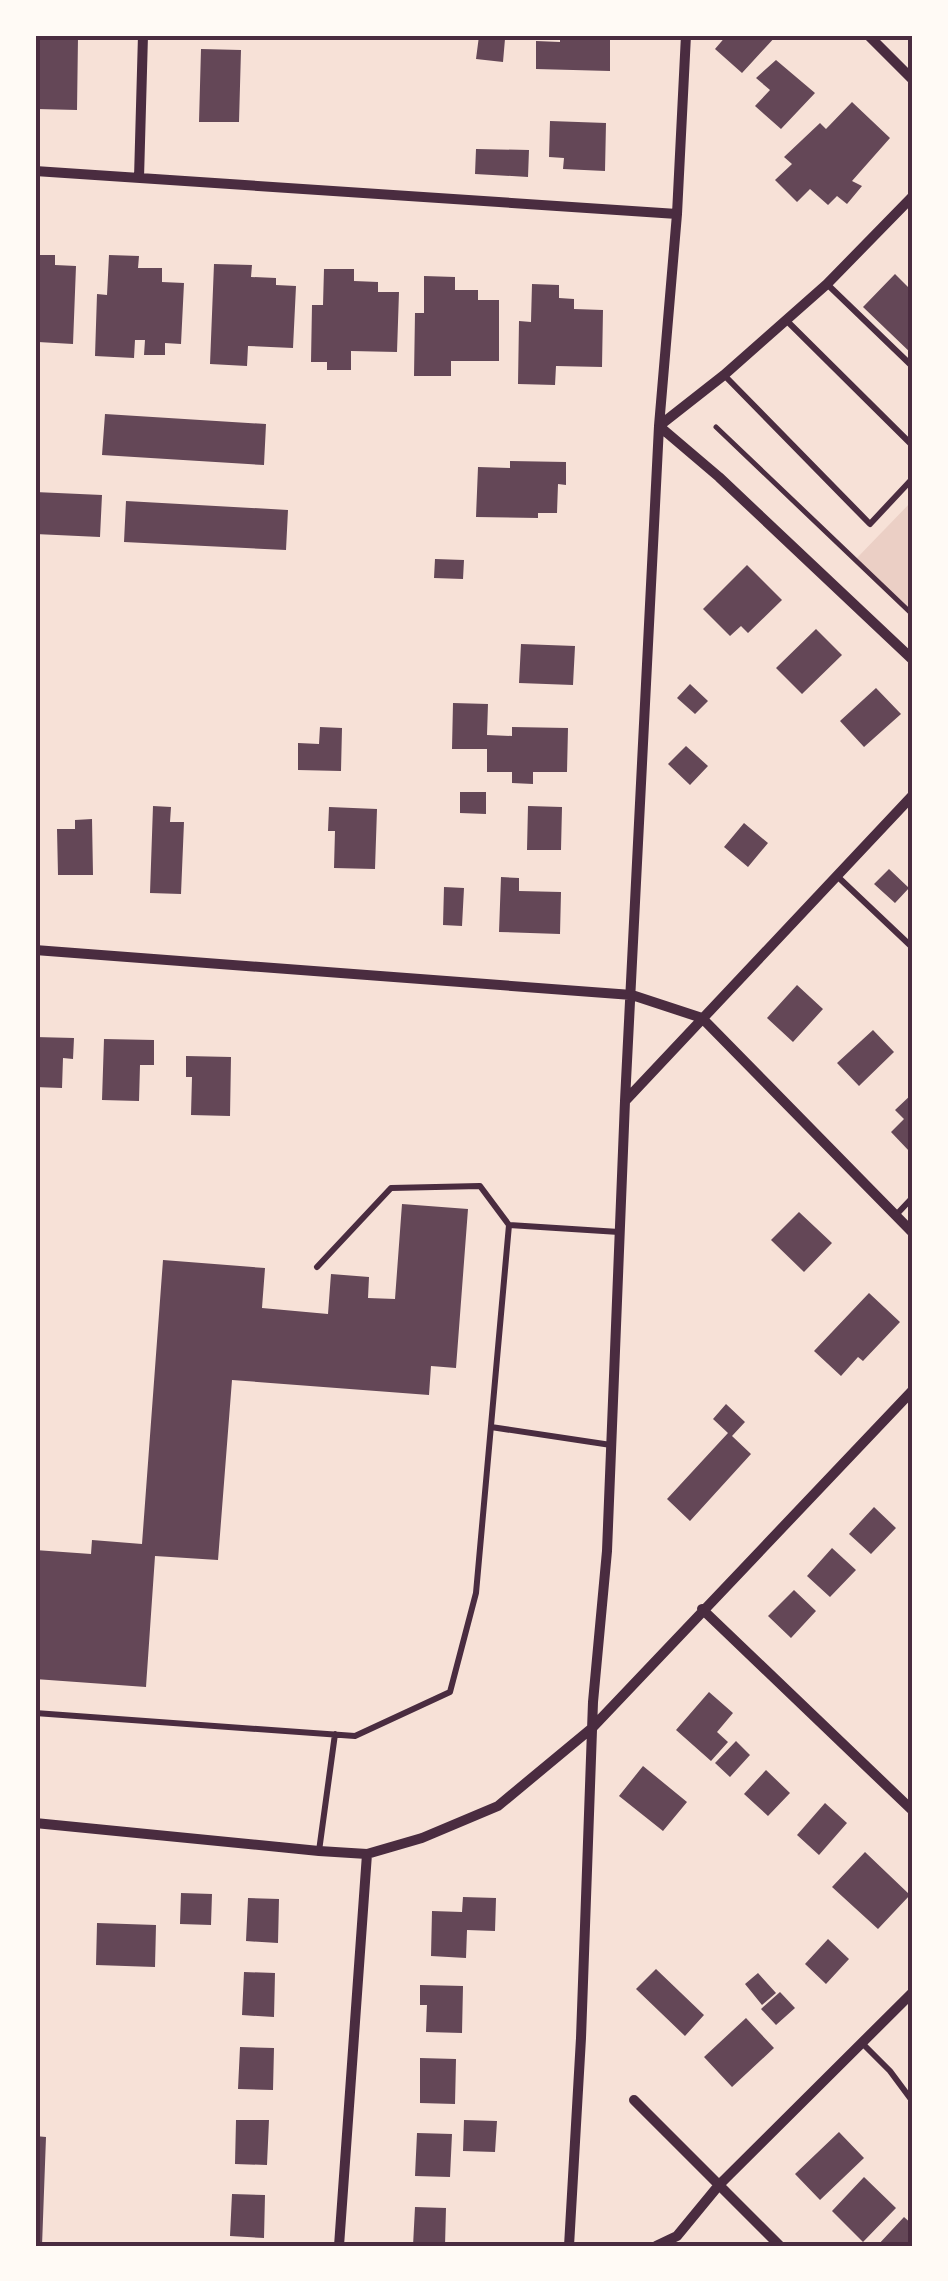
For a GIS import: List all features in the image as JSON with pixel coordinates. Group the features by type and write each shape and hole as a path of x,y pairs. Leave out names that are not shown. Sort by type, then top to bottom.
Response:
{"street":[{"path":"138,178 143,35"},
{"path":"569,2246 592,1728 607,1551 659,426 677,214 686,35"},
{"path":"868,35 913,80"},
{"path":"35,171 677,214"},
{"path":"659,426 724,375 827,284 913,196"},
{"path":"659,426 719,477 913,660"},
{"path":"625,1101 913,795"},
{"path":"35,950 632,995 702,1018 913,1233"},
{"path":"35,1823 367,1854 422,1838 498,1806 592,1728 913,1390"},
{"path":"702,1609 913,1811"},
{"path":"339,2246 367,1854"},
{"path":"656,2246 677,2236 719,2185 913,1992"},
{"path":"634,2100 780,2246"}],"lane":[{"path":"827,284 913,367"},
{"path":"786,320 913,446"},
{"path":"724,375 870,524 913,478"},
{"path":"837,876 913,948"},
{"path":"35,1713 355,1736 450,1692 476,1593 509,1225 480,1186 391,1188 316,1267"},
{"path":"896,1215 913,1197"},
{"path":"509,1225 620,1232"},
{"path":"491,1427 611,1444"},
{"path":"319,1851 335,1734"},
{"path":"862,2043 913,2102"}],"path":[{"path":"716,428 913,615"}],"shaded area":[{"path":"913,500 913,615 855,560"}],"building":[{"path":"560,35 610,35 610,71 536,69 536,41 560,42"},
{"path":"727,35 777,35 742,73 715,49"},
{"path":"479,36 505,39 503,62 476,59"},
{"path":"38,37 78,37 77,110 37,109"},
{"path":"201,49 241,50 239,122 199,122"},
{"path":"776,60 815,93 781,129 755,106 770,90 756,78"},
{"path":"852,102 890,138 852,181 862,186 847,204 837,196 828,205 810,189 797,202 775,180 792,164 784,157 820,123 826,129"},
{"path":"550,121 606,123 605,171 563,169 564,158 549,157"},
{"path":"476,149 529,150 528,177 475,174"},
{"path":"35,255 55,255 55,265 76,266 73,344 38,342"},
{"path":"109,255 139,256 138,268 162,268 162,282 184,283 181,344 165,343 165,355 144,355 145,340 135,340 134,358 95,356 97,294 107,295"},
{"path":"214,264 252,265 251,277 276,278 276,285 296,286 293,348 248,346 247,366 210,364"},
{"path":"324,269 354,269 354,281 378,282 378,292 399,292 397,352 351,351 351,370 327,370 327,362 311,362 312,305 323,305"},
{"path":"895,274 913,292 913,355 863,307"},
{"path":"424,276 455,277 455,290 478,290 478,300 499,300 499,361 451,361 451,376 414,376 415,313 424,313"},
{"path":"532,284 559,285 559,298 574,299 574,309 603,310 602,367 556,366 555,385 518,384 519,321 531,322"},
{"path":"105,414 266,424 264,465 102,455"},
{"path":"510,461 566,462 566,485 558,484 557,513 538,513 538,518 476,517 478,467 510,468"},
{"path":"35,492 102,495 100,537 35,534"},
{"path":"126,501 288,510 286,550 124,542"},
{"path":"435,559 464,560 463,579 434,578"},
{"path":"747,565 782,600 748,633 741,626 730,636 703,609"},
{"path":"816,629 842,655 802,694 776,668"},
{"path":"521,644 575,646 573,685 519,683"},
{"path":"690,684 708,701 695,714 677,698"},
{"path":"876,688 901,714 864,747 840,721"},
{"path":"453,703 488,704 487,735 512,736 512,727 568,728 567,772 533,772 533,784 512,783 512,772 487,772 487,749 452,749"},
{"path":"320,727 342,728 341,771 298,770 298,743 319,744"},
{"path":"686,746 708,766 690,785 668,764"},
{"path":"460,792 486,792 486,814 460,813"},
{"path":"153,806 171,807 170,822 184,822 181,894 150,893"},
{"path":"528,806 562,807 561,850 527,850"},
{"path":"329,807 377,809 375,869 334,868 335,831 328,831"},
{"path":"92,819 93,875 58,875 57,829 75,829 75,820"},
{"path":"744,823 768,843 748,867 724,847"},
{"path":"889,869 909,888 895,903 874,884"},
{"path":"501,877 519,878 519,891 561,892 560,934 499,932"},
{"path":"444,887 464,888 462,926 443,925"},
{"path":"797,985 823,1009 793,1042 767,1018"},
{"path":"873,1030 894,1052 859,1086 837,1063"},
{"path":"35,1037 74,1038 73,1059 63,1058 62,1088 35,1087"},
{"path":"104,1039 154,1040 154,1065 140,1065 139,1101 102,1100"},
{"path":"186,1056 231,1057 230,1116 191,1115 192,1077 186,1077"},
{"path":"913,1093 910,1152 891,1132 904,1119 895,1110"},
{"path":"402,1204 468,1209 456,1368 431,1366 429,1395 232,1380 218,1560 155,1556 146,1687 35,1679 35,1550 91,1554 92,1540 142,1544 163,1260 265,1268 262,1308 328,1314 331,1274 369,1277 368,1298 395,1299"},
{"path":"799,1212 832,1243 804,1272 771,1240"},
{"path":"869,1293 900,1322 863,1361 858,1357 841,1376 814,1351"},
{"path":"726,1404 745,1422 732,1436 751,1454 690,1521 667,1499 728,1433 713,1419"},
{"path":"874,1507 896,1528 871,1554 849,1534"},
{"path":"832,1548 856,1570 830,1597 807,1576"},
{"path":"794,1590 816,1611 791,1638 768,1616"},
{"path":"709,1692 733,1713 717,1732 728,1742 711,1761 676,1730"},
{"path":"736,1741 750,1755 730,1777 715,1763"},
{"path":"643,1766 687,1802 663,1831 619,1796"},
{"path":"766,1770 790,1793 768,1816 744,1794"},
{"path":"825,1803 847,1823 819,1855 797,1835"},
{"path":"865,1852 910,1895 878,1929 832,1887"},
{"path":"181,1893 212,1894 211,1925 180,1924"},
{"path":"463,1897 496,1898 495,1931 467,1930 466,1958 431,1956 432,1911 462,1912"},
{"path":"248,1898 279,1899 278,1943 246,1941"},
{"path":"97,1923 156,1925 155,1967 96,1965"},
{"path":"828,1939 849,1959 826,1984 805,1964"},
{"path":"656,1969 704,2015 685,2036 636,1989"},
{"path":"244,1972 275,1973 274,2017 242,2015"},
{"path":"758,1973 776,1993 762,2005 745,1984"},
{"path":"420,1985 463,1986 462,2033 426,2032 427,2005 420,2005"},
{"path":"780,1992 795,2008 776,2025 761,2009"},
{"path":"746,2018 774,2048 732,2087 704,2057"},
{"path":"240,2047 274,2048 273,2090 238,2089"},
{"path":"420,2058 456,2059 455,2104 420,2103"},
{"path":"236,2120 269,2120 267,2165 235,2164"},
{"path":"464,2120 497,2121 495,2152 463,2151"},
{"path":"839,2132 864,2158 820,2200 795,2174"},
{"path":"417,2133 452,2134 450,2177 415,2176"},
{"path":"35,2136 46,2137 42,2246 35,2246"},
{"path":"864,2177 896,2208 863,2242 832,2211"},
{"path":"232,2194 265,2195 264,2238 230,2236"},
{"path":"415,2207 446,2208 445,2246 413,2246"},
{"path":"904,2217 913,2225 913,2246 877,2246"}]}
